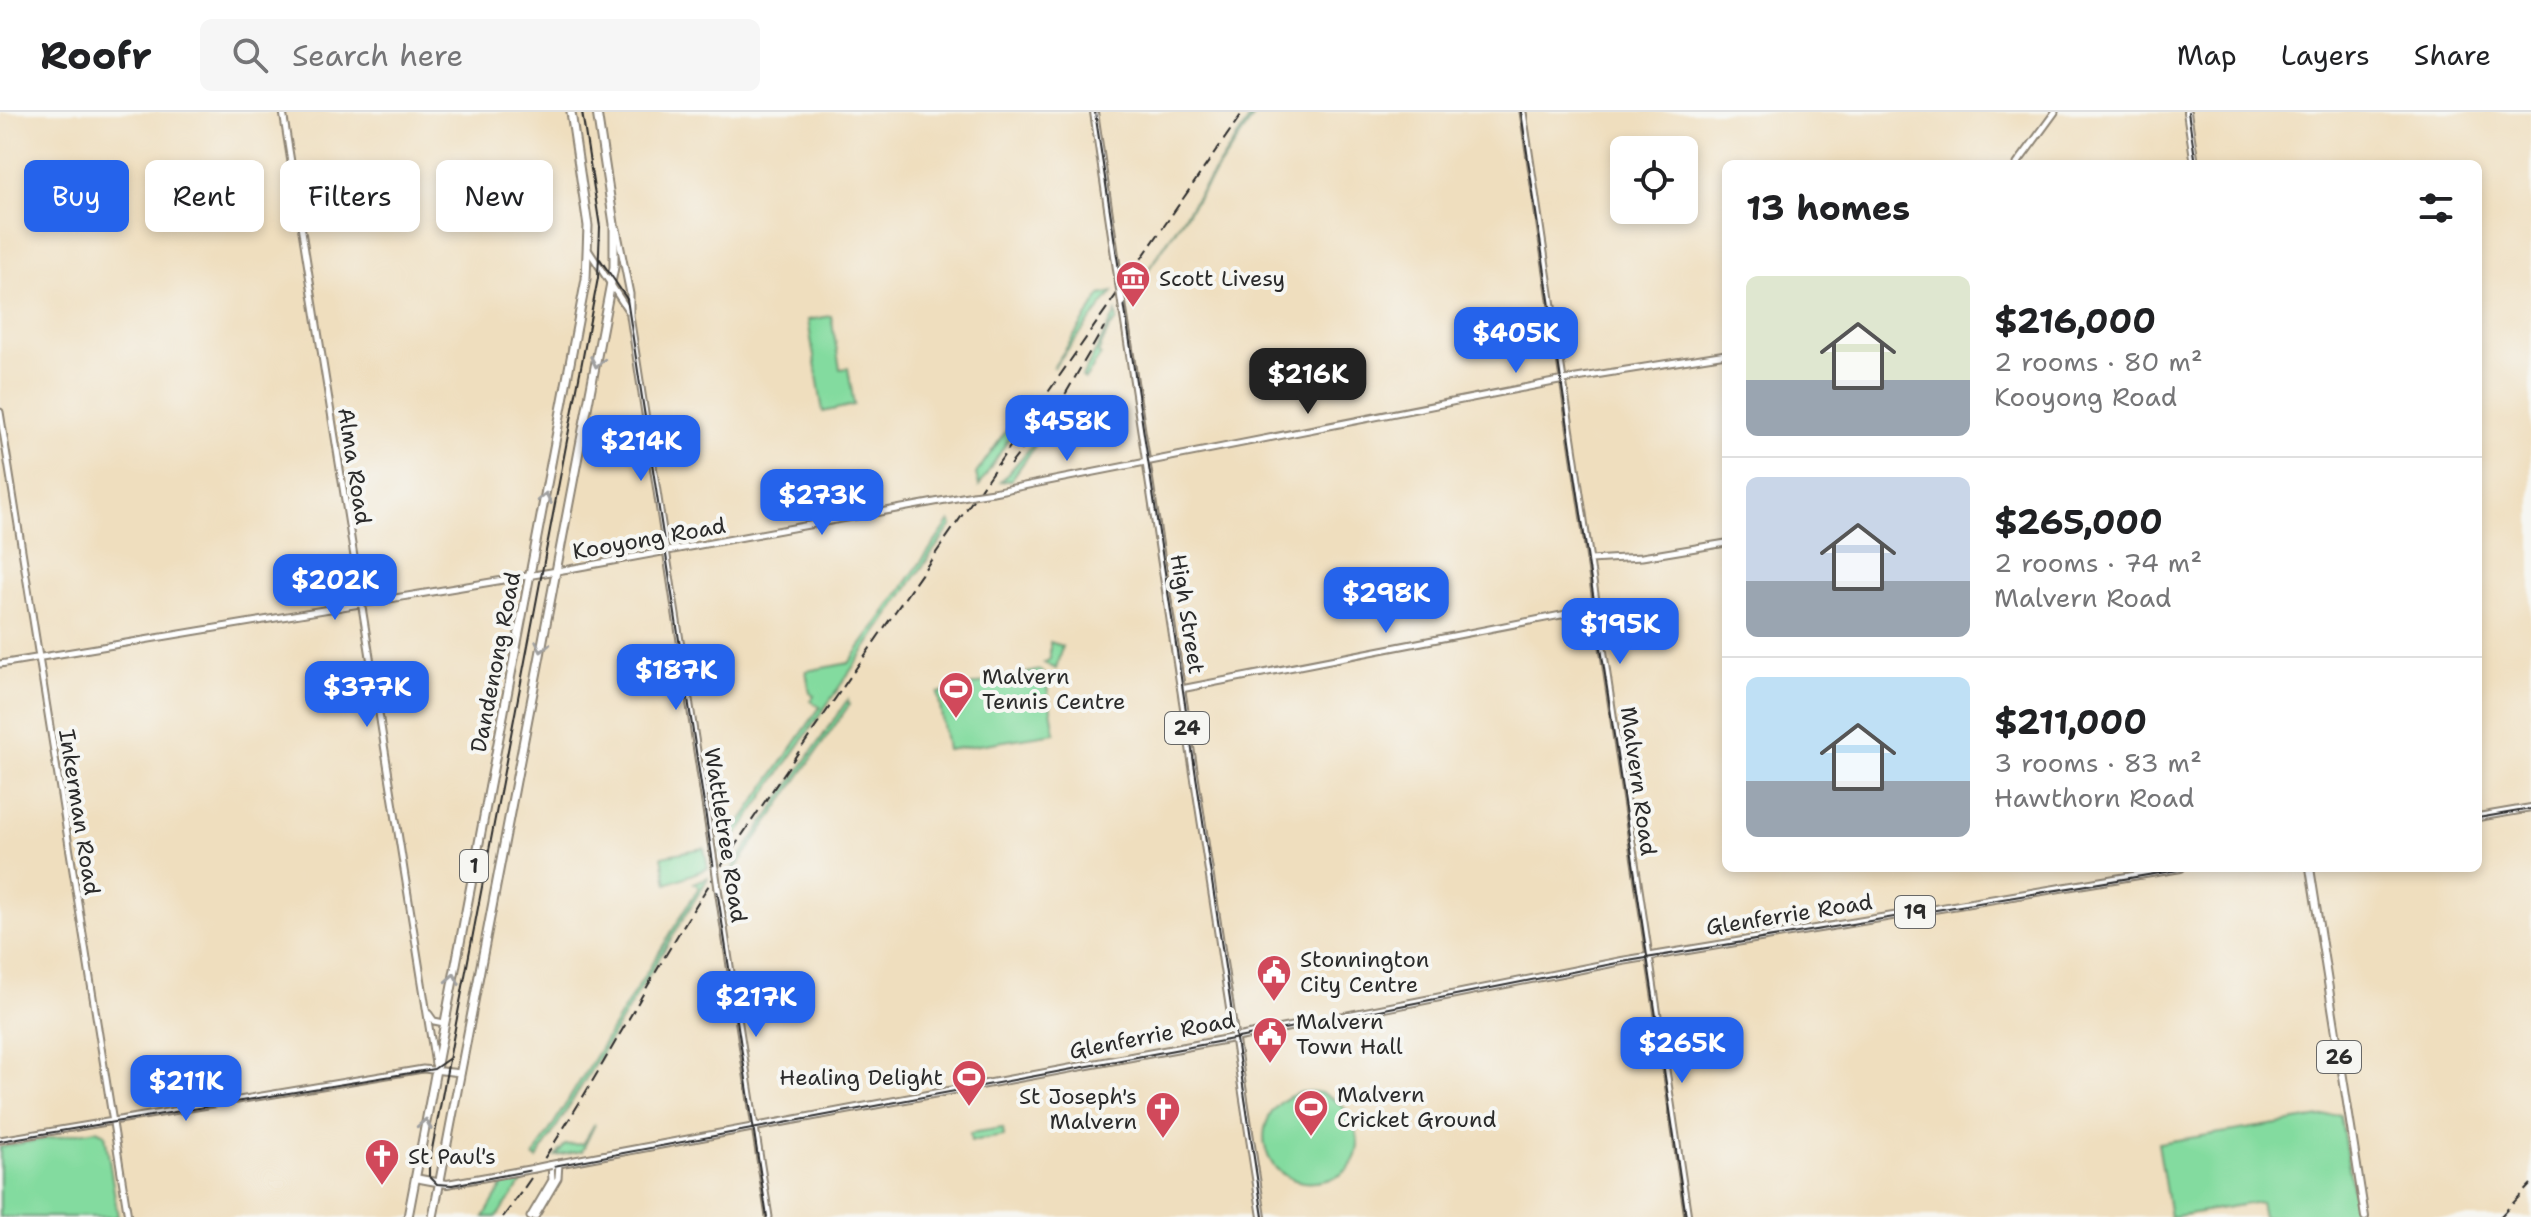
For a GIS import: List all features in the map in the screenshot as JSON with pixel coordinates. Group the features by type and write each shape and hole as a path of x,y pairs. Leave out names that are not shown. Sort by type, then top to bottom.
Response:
{"highway":[{"name":"Dandenong Road","path":"408,1217 589,251 571,112"},
{"name":"Dandenong Road","path":"433,1217 611,285 613,216 597,112"}],"main road":[{"name":"High Street","path":"1094,112 1262,1217"},
{"path":"2187,112 2194,160"},
{"path":"2482,816 2531,808"},
{"name":"Glenferrie Road","path":"415,1178 440,1184 532,1169 1234,1038 1649,956 2157,872"},
{"name":"26","path":"2311,872 2365,1217"}],"street":[{"name":"Alma Road","path":"283,112 429,1013 435,1069"},
{"name":"Malvern Road","path":"1523,112 1688,1217"},
{"path":"2020,160 2055,112"},
{"name":"Wattletree Road","path":"613,216 630,294 630,316 769,1217"},
{"name":"Wattletree Road","path":"589,251 630,316"},
{"name":"Kooyong Road","path":"0,664 557,571 993,492 1563,381 1722,355"},
{"name":"Inkerman Road","path":"0,412 128,1217"},
{"path":"1590,562 1722,544"},
{"path":"1181,689 1597,608"},
{"path":"429,1013 434,1021 444,1023"},
{"path":"0,1140 435,1069 461,1073"},
{"path":"533,1215 558,1178 559,1163"},
{"path":"533,1215 552,1180 551,1165"}],"green space":[{"path":"1254,112 1257,112 1148,270"},
{"path":"1113,292 1053,368 1101,295"},
{"path":"1116,312 1117,321 1109,329 1098,353 1101,355 1085,379 1082,377"},
{"path":"831,316 840,369 848,368 854,405 823,412 808,320"},
{"path":"1029,398 1031,400 1015,424 1017,426 979,486 976,474"},
{"path":"1052,422 1011,480 1001,482"},
{"path":"950,521 952,525 721,858 720,852 820,707 811,701 814,696 810,693 806,671 849,663"},
{"path":"1050,642 1062,646 1056,669 1044,663 1050,659"},
{"path":"1040,670 1045,674 1055,733 947,750 938,693"},
{"path":"848,699 849,705 729,878 725,879"},
{"path":"704,848 708,868 667,884 662,856"},
{"path":"708,877 537,1159 534,1156 699,887 694,883"},
{"name":"Malvern Cricket Ground","path":"1302,1092 1320,1093 1336,1100 1348,1113 1355,1128 1358,1144 1354,1159 1344,1172 1327,1180 1304,1182 1286,1176 1273,1165 1266,1149 1265,1132 1270,1115 1282,1101"},
{"path":"2340,1114 2357,1217 2263,1217 2260,1202 2170,1217 2158,1143"},
{"path":"595,1124 582,1151 556,1156 565,1145 582,1144"},
{"path":"1003,1128 1004,1136 971,1141 970,1133"},
{"path":"96,1130 105,1134 118,1217 0,1217 0,1147"},
{"path":"526,1178 496,1217 484,1217 504,1183"}],"tram line":[{"path":"582,112 600,227 598,278 429,1165 429,1176 437,1184 452,1185 1233,1039 1622,962 2166,872"},
{"path":"1095,112 1263,1217"},
{"path":"1521,112 1686,1217"},
{"path":"2188,112 2195,160"},
{"path":"600,259 627,299 767,1217"},
{"path":"2482,817 2531,809"},
{"path":"0,1141 434,1069 451,1057"}],"railway":[{"path":"503,1217 561,1132 722,865 1243,112"},
{"path":"1010,465 1066,393 1104,327"},
{"path":"2500,1217 2531,1184"}],"place":[{"name":"Scott Livesy","path":"1133,309"},
{"name":"Malvern Tennis Centre","path":"956,720"},
{"name":"Stonnington City Centre","path":"1274,1003"},
{"name":"Malvern Town Hall","path":"1270,1065"},
{"name":"Healing Delight","path":"969,1108"},
{"name":"Malvern Cricket Ground","path":"1311,1138"},
{"name":"St Joseph's Malvern","path":"1163,1140"},
{"name":"St Paul's","path":"382,1187"}]}
